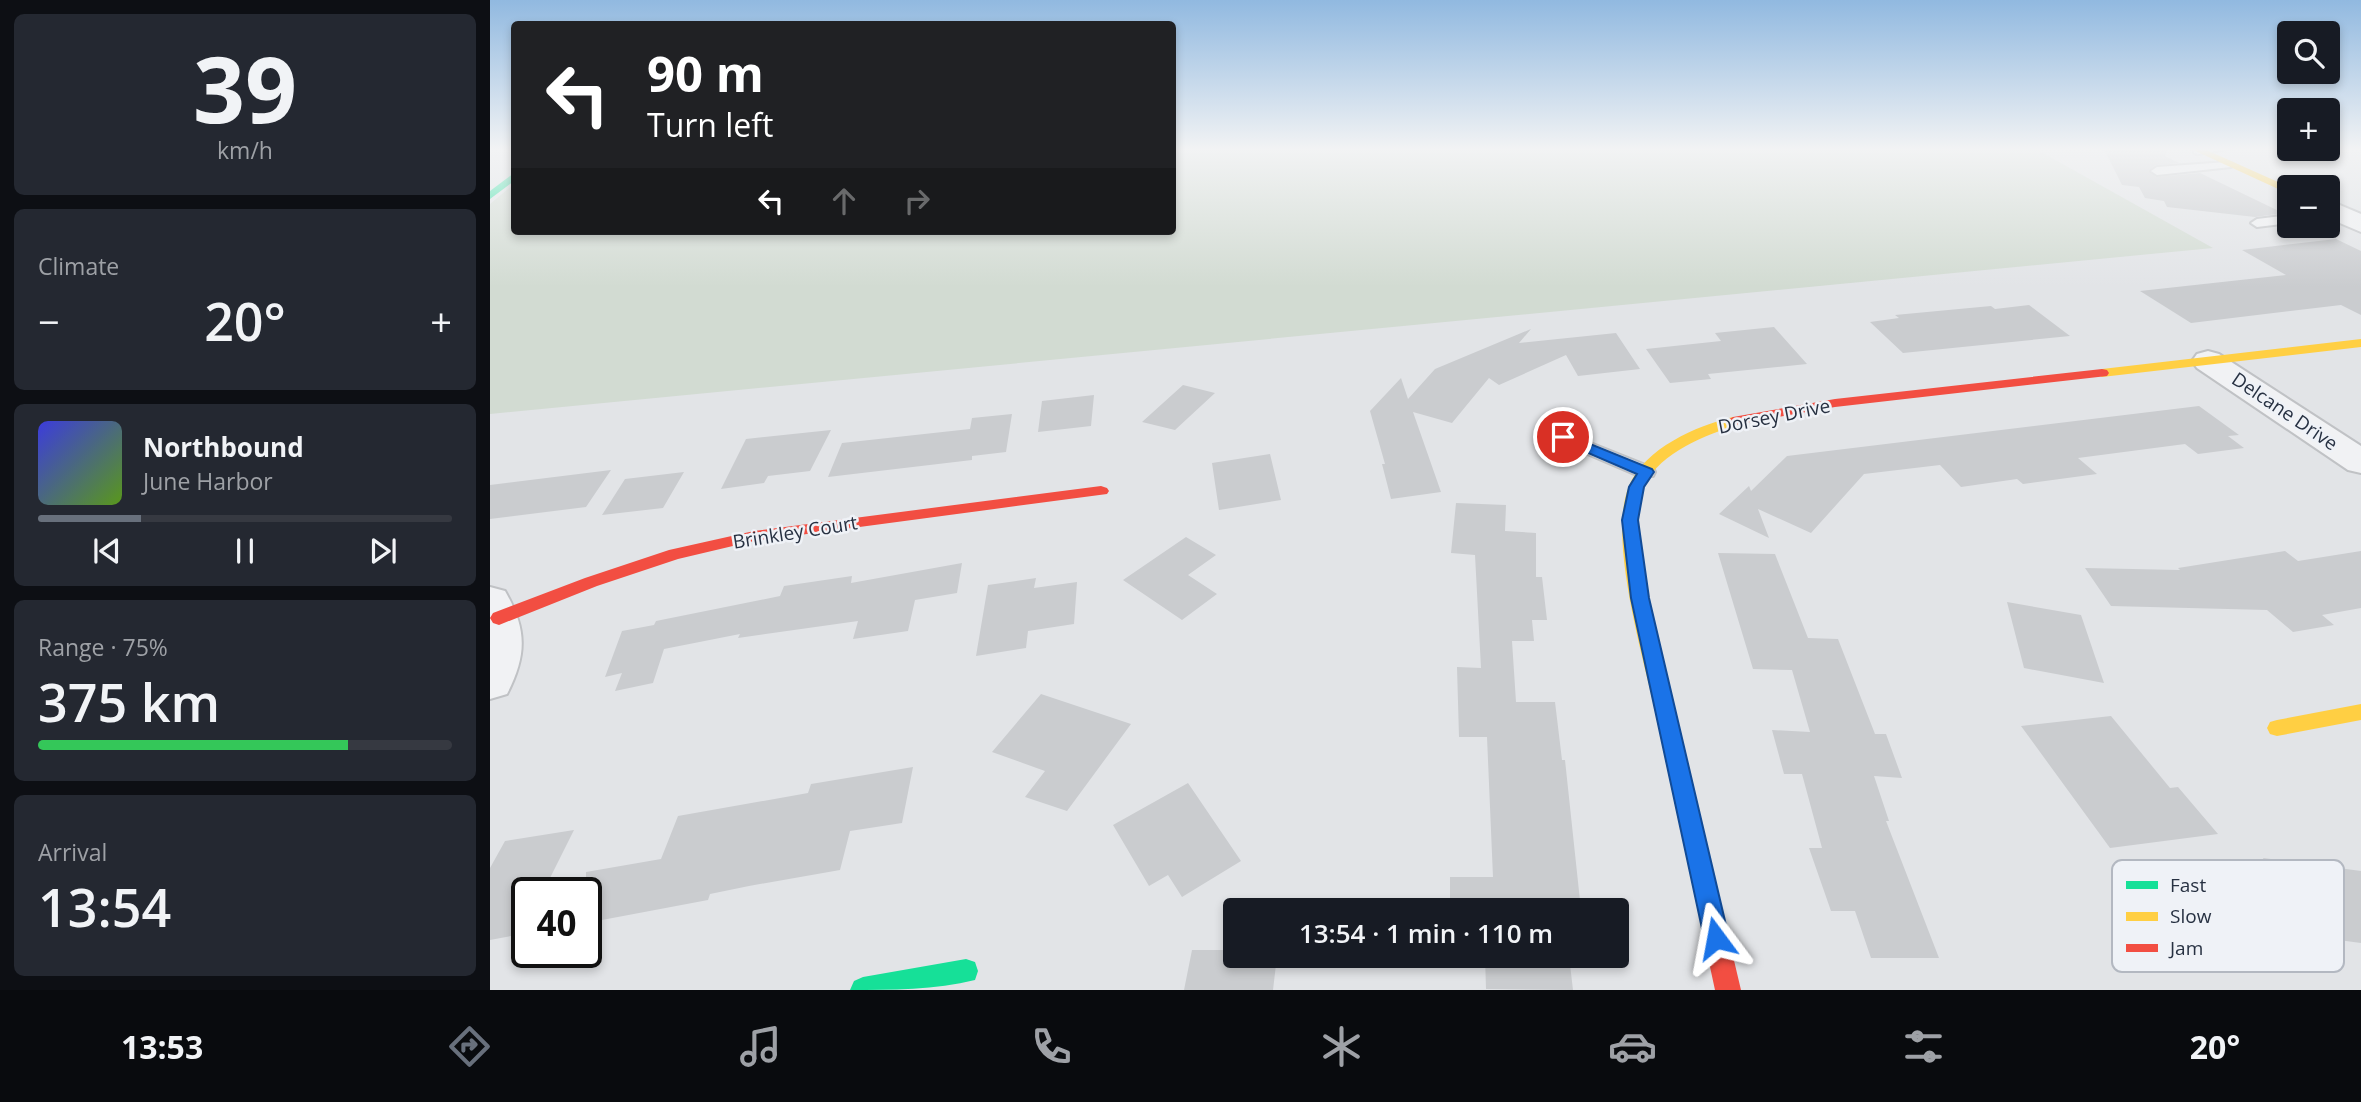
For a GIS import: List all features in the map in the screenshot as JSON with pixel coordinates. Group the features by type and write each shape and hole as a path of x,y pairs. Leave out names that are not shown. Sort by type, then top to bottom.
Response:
{"street":[{"name":"Dorsey Drive","path":"1728,990 1640,598 1630,520 1636,487 1658,459 1683,440 1737,419 1835,403 2361,343"},
{"name":"Delcane Drive","path":"2208,360 2361,462"},
{"name":"Brinkley Court","path":"494,610 676,554 754,536 1101,491"},
{"path":"490,681 502,640 494,610"},
{"path":"2277,728 2361,712"},
{"path":"863,990 966,971"}],"lane":[{"path":"2257,223 2277,220"},
{"path":"1563,437 1646,472"}],"shaded area":[{"path":"502,194 511,194 511,235 1176,235 1176,194 2117,194 2213,248 490,414 490,204"}],"building":[{"path":"2143,194 2244,194 2277,210 2277,214 2255,217 2167,207 2164,201 2145,198"},
{"path":"2336,239 2361,251 2361,315 2341,305 2191,323 2140,291 2286,275 2242,250"},
{"path":"2029,305 2070,336 1903,353 1870,322 1899,318 1895,315"},
{"path":"1774,327 1807,364 1708,374 1711,379 1670,383 1646,349 1721,341 1715,333"},
{"path":"1531,329 1519,343 1616,333 1640,369 1578,376 1566,355 1499,385 1489,378 1452,423 1413,412 1441,492 1391,499 1382,464 1385,464 1370,411 1401,378 1408,399 1435,369"},
{"path":"1183,385 1215,393 1175,430 1142,422"},
{"path":"1094,395 1091,426 1038,432 1042,401"},
{"path":"2199,406 2239,435 2228,436 2244,448 2198,454 2185,444 2078,458 2097,474 2023,484 2017,479 1961,487 1940,465 1864,474 1811,533 1758,509 1769,538 1719,514 1749,486 1751,491 1787,456"},
{"path":"1012,414 1006,452 972,456 972,460 828,477 842,443 970,429 972,418"},
{"path":"831,430 810,471 768,476 764,483 721,489 746,439"},
{"path":"1270,454 1281,500 1219,510 1212,463"},
{"path":"611,470 586,507 490,519 490,485"},
{"path":"684,472 663,508 602,515 625,479"},
{"path":"1456,503 1506,505 1505,531 1536,533 1536,577 1542,577 1547,620 1532,620 1534,641 1512,641 1516,702 1555,702 1562,760 1565,760 1580,898 1450,898 1450,877 1493,877 1487,737 1459,737 1457,667 1481,668 1475,555 1451,553"},
{"path":"1186,537 1216,555 1188,575 1217,594 1182,620 1123,580"},
{"path":"2285,551 2298,561 2361,551 2361,608 2322,615 2334,625 2293,632 2267,610 2111,606 2085,568 2180,570 2178,568"},
{"path":"1718,553 1775,554 1808,638 1838,639 1875,734 1886,734 1902,778 1874,776 1889,821 1886,821 1939,958 1871,958 1855,911 1831,911 1809,848 1822,848 1802,774 1784,774 1772,730 1810,732 1792,670 1753,669"},
{"path":"962,563 957,593 915,600 908,631 853,639 858,621 738,638 740,634 664,649 653,683 615,691 622,673 605,677 622,631 654,625 656,621 780,596 784,586 852,576 851,583"},
{"path":"1036,578 1034,588 1077,582 1074,624 1028,631 1026,648 976,656 988,585"},
{"path":"2007,602 2081,615 2104,683 2024,668"},
{"path":"1041,694 1131,724 1067,811 1025,797 1045,771 992,752"},
{"path":"2111,716 2170,788 2178,787 2218,834 2110,848 2021,726"},
{"path":"913,767 902,823 850,831 840,870 710,894 708,900 602,920 602,877 586,877 586,872 661,859 678,816 808,793 811,784"},
{"path":"1188,783 1241,861 1182,897 1168,875 1149,886 1113,825"},
{"path":"574,830 550,877 511,877 511,936 490,940 490,868 505,841"},
{"path":"2344,869 2361,871 2361,943 2344,941"},
{"path":"1192,950 1223,950 1223,968 1276,968 1273,990 1184,990"},
{"path":"1485,968 1570,968 1573,990 1486,989"}],"traffic: fast":[{"path":"863,990 966,971"}],"traffic: slow":[{"path":"2102,373 2361,343"},
{"path":"1663,702 1638,591 1633,559 1632,504 1637,485 1656,461 1679,444 1733,421"},
{"path":"2277,728 2361,712"}],"traffic: jam":[{"path":"1733,421 1835,403 2102,373"},
{"path":"499,618 591,582 675,554 754,536 1101,491"},
{"path":"1663,702 1728,990"}],"route":[{"path":"1563,437 1646,472 1636,487 1630,520 1640,598 1716,938"}]}
